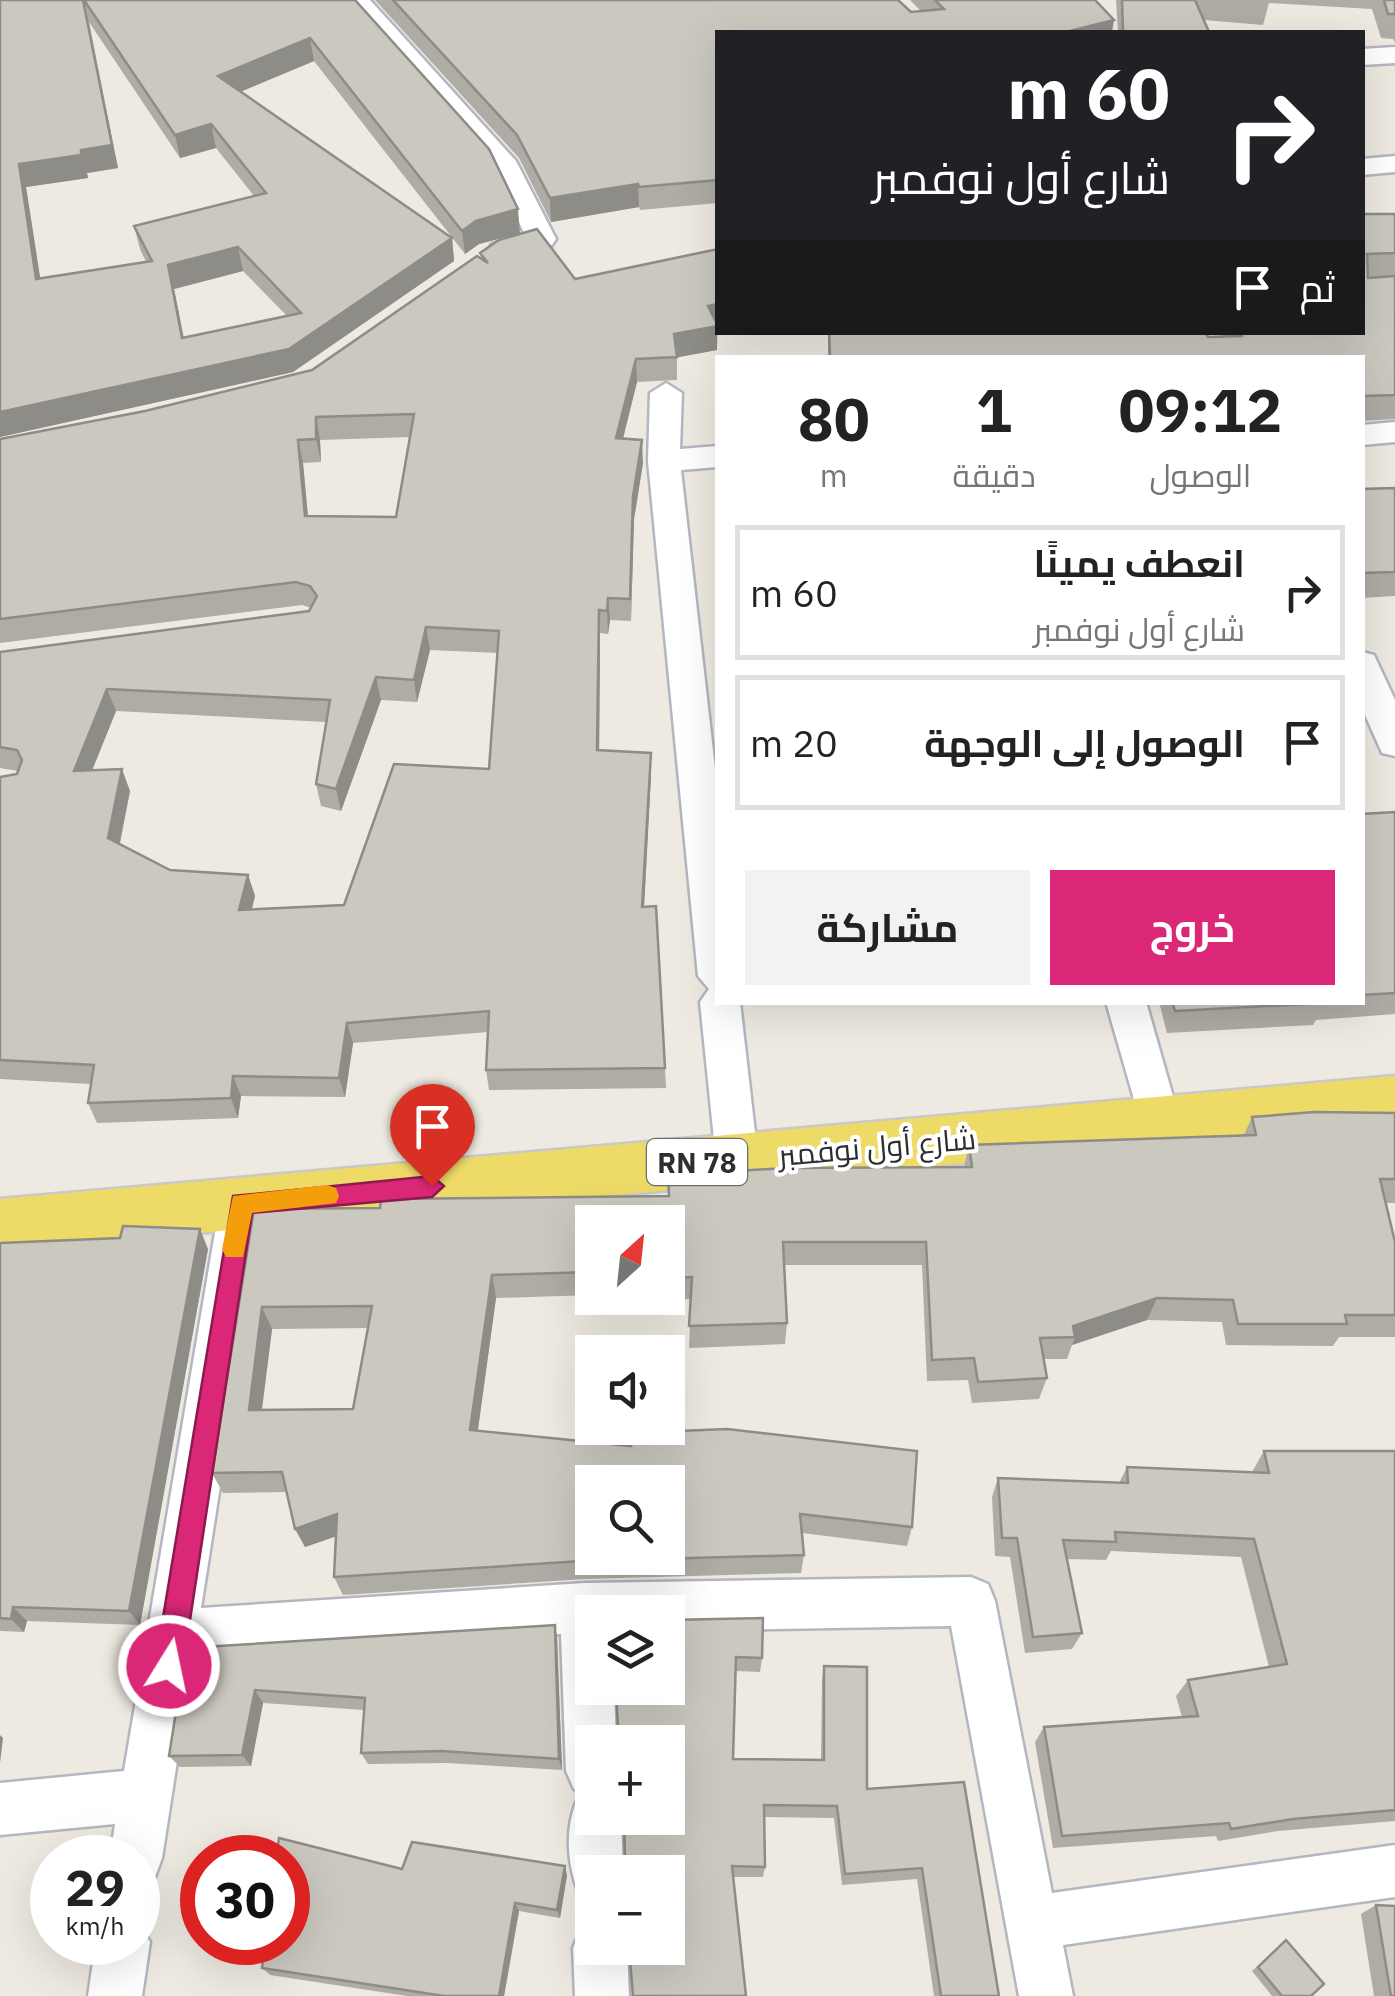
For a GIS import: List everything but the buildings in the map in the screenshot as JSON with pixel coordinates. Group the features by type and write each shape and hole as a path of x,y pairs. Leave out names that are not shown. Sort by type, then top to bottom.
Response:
{"main road":[{"name":"شارع أول نوفمبر","path":"0,1225 1395,1100"}],"street":[{"path":"356,0 506,167 542,239 490,254 474,264"},
{"path":"1365,57 1395,55"},
{"path":"1365,167 1395,164"},
{"path":"666,393 664,461 715,947"},
{"path":"1365,436 1395,432"},
{"path":"664,461 715,456"},
{"path":"1365,671 1395,743"},
{"path":"720,1005 736,1159"},
{"path":"1127,1005 1159,1121"},
{"path":"140,1835 242,1203"},
{"path":"685,1606 971,1601 1046,1996"},
{"path":"174,1634 575,1609"},
{"path":"0,1809 146,1795"},
{"path":"1031,1924 1395,1871"},
{"path":"115,1996 120,1965"},
{"path":"601,1965 602,1996"}],"slow traffic":[{"path":"235,1249 242,1203 327,1196"}],"route":[{"path":"169,1666 242,1203 432,1186"}]}
